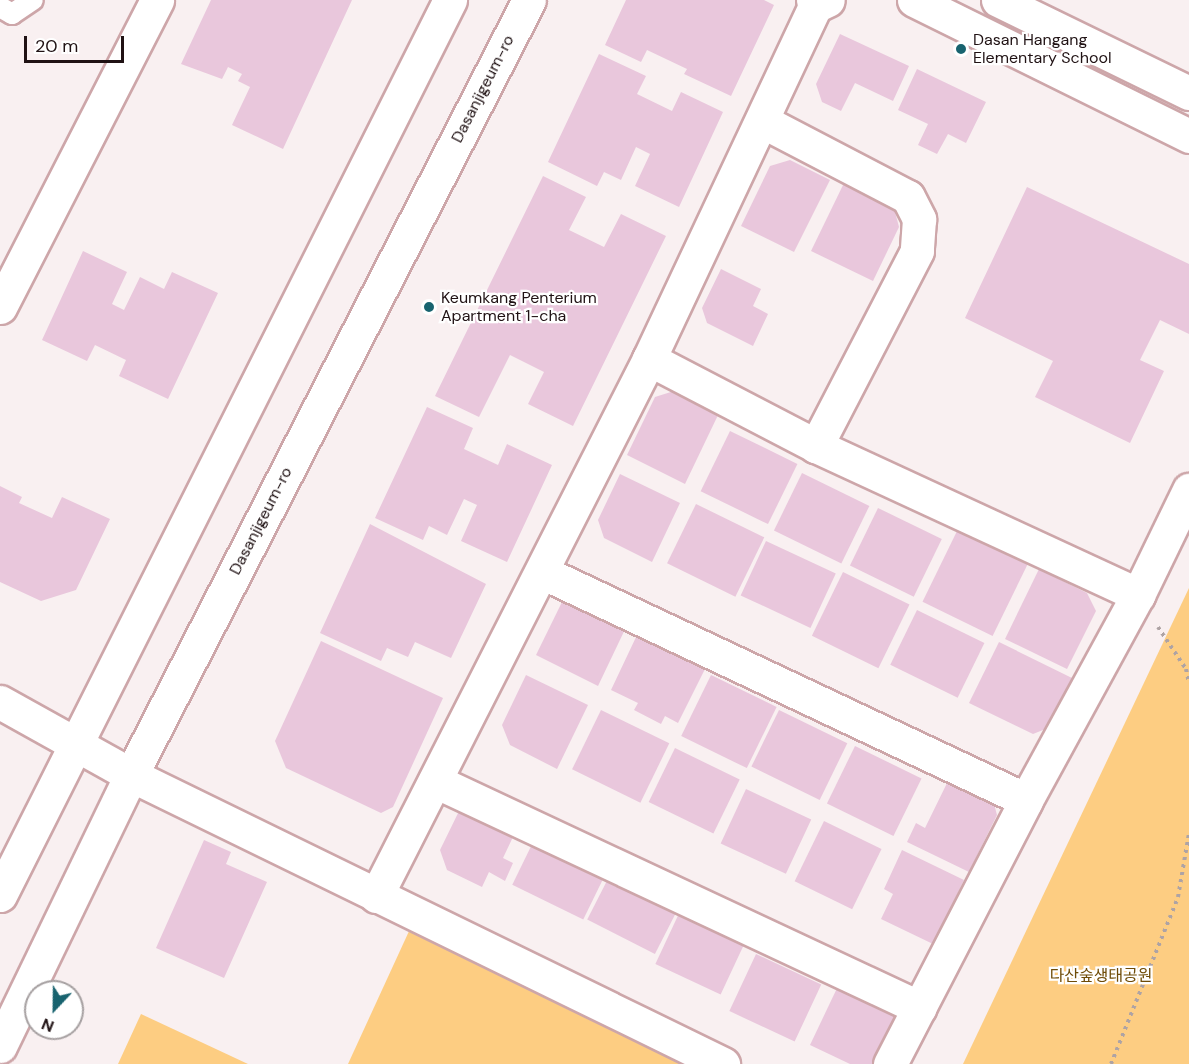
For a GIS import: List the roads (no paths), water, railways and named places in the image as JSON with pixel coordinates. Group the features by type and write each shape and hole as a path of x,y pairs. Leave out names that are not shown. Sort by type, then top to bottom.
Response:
{"street":[{"path":"0,307 157,0"},
{"path":"0,896 74,744 450,0"},
{"name":"Dasanjigeum-ro","path":"0,1046 130,775 529,0"},
{"path":"914,0 1189,136"},
{"path":"998,0 1189,93"},
{"path":"376,896 649,359 764,122 819,2"},
{"path":"764,122 908,197 919,219 917,251 816,446"},
{"path":"649,359 816,446 1138,595"},
{"path":"890,1064 1026,800 1138,595 1189,490"},
{"path":"542,572 1026,800"},
{"path":"0,702 130,775 723,1064"},
{"path":"435,781 920,1008"}],"lane":[{"path":"0,7 12,14 33,0"}],"place":[{"name":"Dasan Hangang Elementary School","path":"961,49"},
{"name":"Keumkang Penterium Apartment 1-cha","path":"429,307"}],"park label":[{"name":"다산숲생태공원","path":"1101,976"}]}
